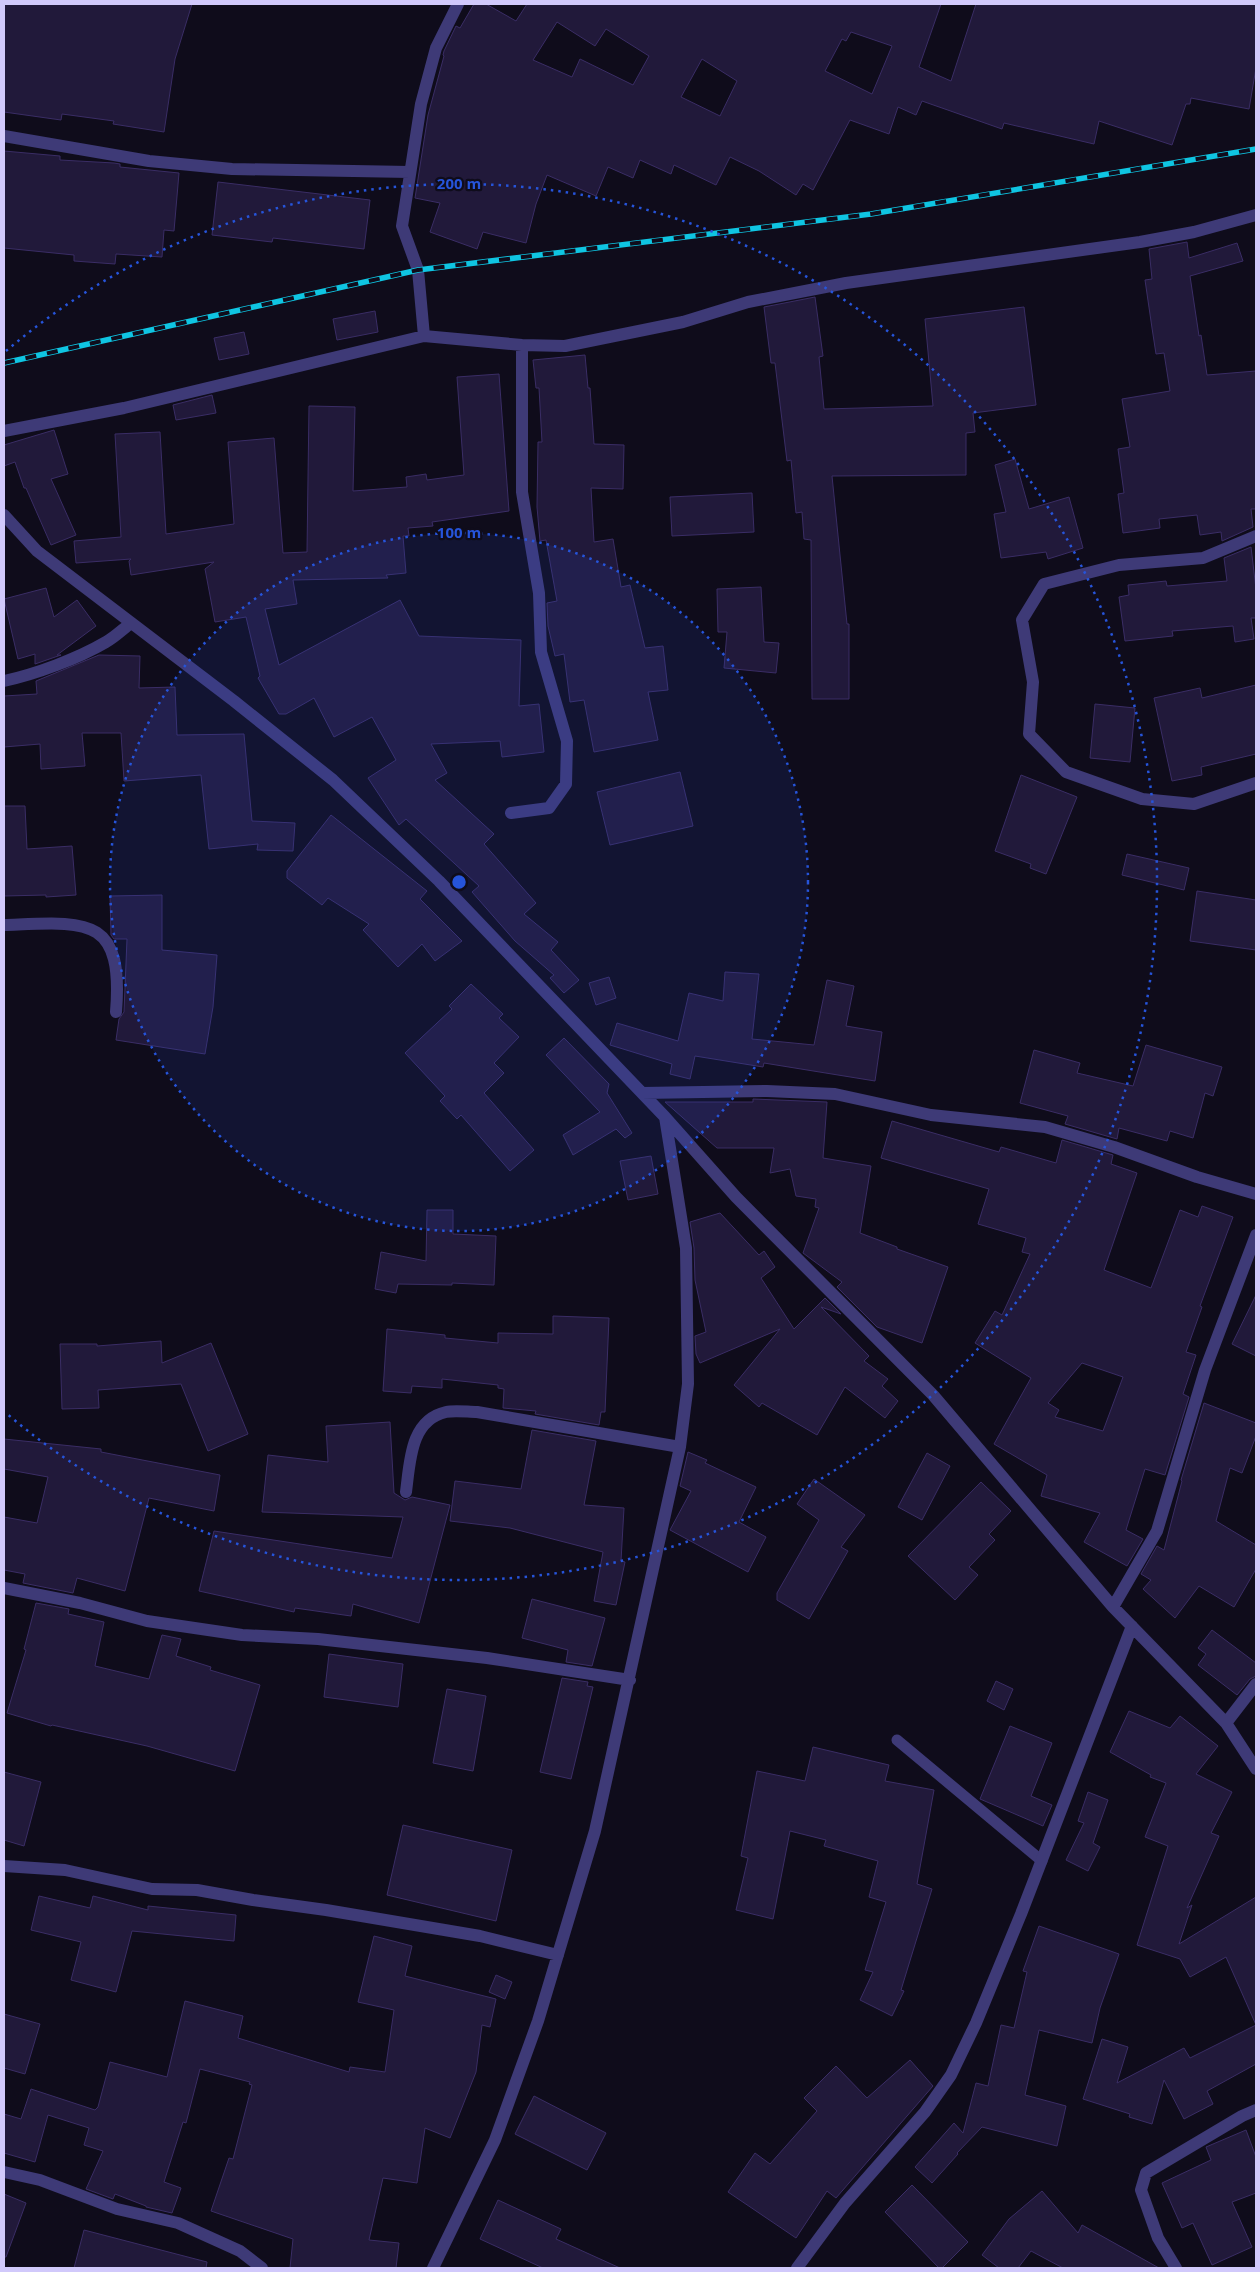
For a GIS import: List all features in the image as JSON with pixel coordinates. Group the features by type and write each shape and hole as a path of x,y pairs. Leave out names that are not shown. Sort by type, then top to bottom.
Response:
{"street":[{"path":"424,336 418,270 402,226 421,104 436,48 458,4"},
{"path":"4,136 149,161 232,169 410,172"},
{"path":"4,431 124,408 424,336 522,345 565,346 683,322 748,302 846,282 1140,242 1194,232 1256,215"},
{"path":"511,814 549,808 566,784 566,741 541,652 539,593 522,492 522,345"},
{"path":"4,515 37,551 234,701 333,780 439,881 666,1117 736,1197 933,1395 1113,1608 1226,1723 1256,1769"},
{"path":"1256,536 1203,558 1120,565 1044,584 1022,620 1033,682 1028,734 1066,772 1142,799 1194,804 1256,784"},
{"path":"4,682 26,676 81,654 106,642 131,623"},
{"path":"4,925 41,923 85,926 103,936 113,951 118,971 116,1012"},
{"path":"642,1093 767,1092 835,1094 931,1115 1045,1127 1114,1147 1197,1177 1256,1194"},
{"path":"433,2268 495,2140 538,2021 558,1955 595,1831 630,1680 680,1447 688,1384 686,1248 666,1117"},
{"path":"1113,1608 1158,1531 1206,1370 1256,1235"},
{"path":"406,1492 412,1452 420,1428 426,1420 447,1411 477,1412 680,1447"},
{"path":"4,1588 80,1603 146,1621 242,1635 318,1639 488,1658 630,1680"},
{"path":"797,2268 845,2203 925,2112 951,2074 976,2023 1042,1862 1132,1626"},
{"path":"1226,1723 1256,1684"},
{"path":"4,1866 65,1870 152,1889 197,1890 326,1910 480,1936 558,1955"},
{"path":"1176,2268 1158,2238 1142,2190 1146,2173 1233,2121 1256,2110"},
{"path":"4,2172 40,2180 117,2209 178,2223 240,2251 262,2268"}],"lane":[{"path":"898,1740 1042,1862"}],"building":[{"path":"4,4 192,4 175,59 164,132 113,124 114,121 62,114 61,120 4,112"},
{"path":"474,4 486,4 516,21 527,4 941,4 919,67 951,81 976,4 1256,4 1256,68 1249,109 1191,98 1190,104 1186,104 1172,145 1099,121 1094,144 1004,123 1002,129 922,101 916,115 898,107 889,134 850,120 813,190 803,184 796,195 759,171 730,157 716,185 674,165 671,174 640,160 633,178 608,167 596,196 547,175 536,204 526,243 483,232 477,249 430,232 440,203 415,198 428,115 444,51 456,26 460,28","holes":["557,22 595,46 606,29 649,56 633,85 580,59 572,77 533,60","851,32 892,46 872,94 825,71 842,39 846,41","702,59 737,81 720,116 681,97"]},
{"path":"4,151 60,156 60,160 114,163 120,164 120,167 179,173 174,231 164,230 162,257 116,254 115,264 74,261 74,255 4,248"},
{"path":"218,182 370,200 364,249 273,238 272,242 212,235"},
{"path":"1187,242 1189,258 1237,243 1243,261 1190,276 1207,375 1256,371 1256,509 1251,509 1253,527 1222,541 1221,532 1200,535 1197,515 1159,519 1160,528 1123,533 1118,494 1124,493 1118,449 1130,447 1122,399 1170,391 1164,353 1156,354 1152,328 1145,280 1152,279 1149,249"},
{"path":"815,297 823,356 819,357 824,409 933,406 925,319 1024,307 1036,405 973,413 975,432 966,433 966,475 832,476 847,624 849,624 849,699 812,699 811,540 804,539 802,512 796,513 791,460 787,461 775,363 771,363 764,307"},
{"path":"375,311 378,332 337,340 333,319"},
{"path":"244,332 249,354 219,360 214,338"},
{"path":"585,355 588,388 590,388 594,444 624,445 623,489 591,488 594,542 613,539 621,587 630,585 645,648 663,646 668,690 648,692 658,740 594,752 584,700 570,702 564,654 555,656 548,626 547,603 557,601 546,540 540,541 537,507 538,442 542,442 539,388 536,388 533,360"},
{"path":"499,374 509,511 432,522 433,526 408,528 409,536 403,536 406,573 386,575 388,578 293,580 297,604 265,609 279,665 400,600 419,636 521,640 519,706 539,704 544,752 502,757 500,741 431,744 447,773 435,780 494,834 484,844 536,903 524,914 558,942 551,950 579,980 564,993 550,978 554,975 515,941 472,892 479,886 406,819 399,825 368,778 396,760 372,717 334,737 314,698 286,714 279,714 258,678 260,676 246,617 215,622 205,569 214,562 131,575 129,561 131,559 76,563 74,541 121,537 115,434 160,432 166,534 234,524 228,442 274,438 283,553 307,552 309,406 355,407 353,491 407,487 406,477 426,474 427,480 464,475 457,377"},
{"path":"212,395 216,413 176,420 173,405"},
{"path":"54,430 68,474 51,479 76,535 51,545 26,488 24,488 15,462 4,466 4,445"},
{"path":"1015,459 1029,509 1069,497 1083,548 1048,559 1046,552 1001,558 994,514 1006,512 995,465"},
{"path":"752,493 754,532 672,536 670,497"},
{"path":"1251,547 1256,589 1256,618 1251,618 1254,639 1235,642 1233,626 1172,631 1173,636 1125,641 1119,597 1129,595 1128,585 1166,581 1167,586 1227,581 1224,558"},
{"path":"761,587 764,642 779,643 776,673 724,668 727,632 718,632 717,589"},
{"path":"46,588 54,617 77,600 96,626 57,655 61,655 35,664 35,654 18,659 4,599"},
{"path":"99,655 140,656 139,688 175,687 177,735 244,734 252,821 295,823 293,851 257,850 258,844 209,849 201,775 124,781 121,733 82,733 85,766 41,769 40,744 4,747 4,696 37,694 36,681"},
{"path":"1256,685 1256,754 1201,767 1202,775 1172,781 1154,698 1200,688 1202,698"},
{"path":"1095,704 1135,708 1130,762 1090,758"},
{"path":"680,772 693,826 610,845 597,792"},
{"path":"1021,775 1077,797 1046,874 1030,868 1031,864 995,851"},
{"path":"4,806 25,806 27,849 72,846 76,895 46,897 46,895 4,896"},
{"path":"331,815 427,891 420,899 462,941 435,961 422,944 398,967 363,930 369,924 328,898 322,905 287,878 287,871"},
{"path":"1127,854 1189,868 1184,890 1122,875"},
{"path":"1197,891 1256,900 1256,950 1190,941"},
{"path":"162,895 162,950 217,955 213,1007 205,1054 116,1040 119,1019 124,1012 127,939 114,939 111,935 110,896"},
{"path":"725,972 759,974 752,1039 814,1045 827,980 854,986 846,1026 882,1032 875,1081 764,1063 763,1067 695,1056 690,1079 670,1074 672,1064 610,1045 617,1023 678,1041 689,993 723,1001"},
{"path":"609,977 616,998 596,1005 589,983"},
{"path":"471,984 503,1014 499,1018 519,1037 494,1063 504,1073 484,1093 534,1150 510,1171 461,1115 457,1119 440,1101 445,1096 405,1053 452,1009 449,1006"},
{"path":"564,1038 609,1084 607,1093 632,1133 625,1138 616,1129 573,1155 563,1135 600,1112 546,1055"},
{"path":"1146,1045 1222,1067 1213,1096 1205,1093 1193,1138 1170,1131 1167,1141 1119,1128 1117,1139 1065,1124 1068,1116 1020,1103 1034,1050 1080,1063 1077,1073 1133,1086"},
{"path":"753,1099 827,1102 823,1158 871,1166 860,1233 897,1247 897,1249 948,1267 922,1343 877,1327 837,1287 842,1282 803,1253 819,1208 815,1207 816,1199 796,1196 790,1169 770,1173 774,1148 717,1148 665,1102 753,1102"},
{"path":"892,1121 999,1152 1001,1147 1056,1163 1062,1140 1113,1155 1111,1164 1137,1173 1104,1270 1151,1288 1180,1210 1198,1217 1202,1206 1233,1217 1200,1306 1202,1307 1186,1352 1196,1355 1183,1394 1189,1397 1165,1475 1145,1469 1126,1530 1143,1539 1127,1566 1084,1542 1100,1513 1041,1496 1047,1475 994,1444 1031,1378 975,1343 995,1311 1002,1315 1030,1254 1022,1252 1026,1238 978,1224 989,1189 881,1158","holes":["1082,1363 1123,1377 1103,1431 1055,1417 1059,1410 1048,1403"]},
{"path":"651,1156 658,1194 628,1200 620,1161"},
{"path":"427,1210 453,1210 453,1234 496,1236 494,1285 452,1283 452,1285 398,1284 396,1293 375,1289 381,1252 426,1261"},
{"path":"720,1213 759,1255 764,1251 775,1267 761,1278 794,1329 825,1298 841,1314 821,1307 869,1356 864,1361 888,1379 882,1386 898,1401 885,1418 845,1387 817,1435 762,1403 759,1407 734,1385 780,1329 700,1363 696,1354 695,1336 706,1332 695,1280 694,1248 690,1222"},
{"path":"1256,1295 1256,1356 1232,1344"},
{"path":"553,1316 609,1318 605,1412 601,1412 599,1425 535,1414 536,1411 503,1408 504,1389 498,1388 498,1385 442,1379 442,1388 412,1386 411,1393 383,1391 387,1329 445,1335 445,1338 498,1343 498,1333 553,1334"},
{"path":"161,1341 162,1363 211,1343 248,1434 208,1451 181,1384 98,1390 99,1408 62,1409 60,1344 97,1344 97,1346"},
{"path":"1204,1403 1256,1423 1256,1436 1242,1473 1230,1468 1216,1521 1256,1545 1256,1569 1234,1607 1199,1586 1175,1618 1143,1589 1151,1580 1141,1574 1157,1546 1164,1550 1181,1480"},
{"path":"390,1422 394,1493 405,1500 412,1497 450,1505 419,1623 353,1604 351,1616 295,1608 294,1612 199,1591 214,1531 392,1558 403,1517 262,1512 268,1455 328,1462 326,1426"},
{"path":"532,1430 596,1441 584,1505 624,1508 621,1561 625,1562 616,1605 594,1601 603,1552 510,1528 450,1521 455,1481 521,1489"},
{"path":"4,1439 101,1449 101,1452 220,1475 214,1511 149,1498 125,1591 77,1578 73,1593 23,1583 25,1574 4,1570 4,1517 37,1523 48,1477 4,1469"},
{"path":"688,1452 707,1460 705,1463 756,1487 739,1522 766,1537 748,1572 670,1530 691,1491 680,1486"},
{"path":"927,1453 950,1466 922,1520 898,1507"},
{"path":"814,1479 865,1515 841,1547 848,1551 809,1619 777,1600 777,1593 819,1520 797,1504"},
{"path":"981,1482 1011,1511 989,1534 995,1540 969,1567 978,1575 955,1600 908,1556"},
{"path":"532,1599 605,1618 592,1666 566,1662 568,1650 522,1638"},
{"path":"36,1603 69,1609 68,1614 104,1622 95,1666 149,1679 162,1635 181,1639 176,1656 211,1667 210,1670 260,1685 235,1771 147,1746 51,1726 7,1713 26,1650 24,1649"},
{"path":"1212,1630 1256,1663 1256,1676 1250,1679 1237,1695 1198,1665 1206,1654 1198,1648"},
{"path":"329,1654 403,1664 398,1707 324,1697"},
{"path":"562,1678 588,1682 587,1686 593,1687 571,1779 540,1772"},
{"path":"996,1681 1013,1689 1004,1710 987,1701"},
{"path":"447,1689 486,1696 473,1771 433,1763"},
{"path":"1129,1711 1170,1728 1180,1716 1218,1746 1196,1774 1232,1792 1211,1833 1219,1836 1187,1908 1192,1905 1179,1944 1256,1897 1256,2025 1226,1957 1190,1977 1180,1959 1137,1945 1168,1846 1145,1837 1166,1783 1150,1777 1151,1775 1110,1752"},
{"path":"1010,1726 1052,1743 1031,1796 1052,1805 1043,1826 980,1799"},
{"path":"813,1747 889,1765 885,1781 934,1790 917,1884 932,1889 901,1990 904,1991 892,2016 860,2000 873,1972 865,1970 886,1902 869,1897 878,1861 824,1846 826,1840 790,1831 773,1919 736,1910 748,1858 741,1856 757,1771 805,1781"},
{"path":"4,1772 41,1782 24,1846 4,1840"},
{"path":"1088,1792 1108,1800 1093,1843 1100,1847 1088,1871 1066,1860 1084,1823 1078,1821"},
{"path":"403,1825 512,1850 496,1921 387,1895"},
{"path":"39,1896 90,1908 93,1896 148,1910 148,1906 236,1915 234,1941 132,1931 116,1992 71,1980 81,1942 31,1930"},
{"path":"1039,1926 1119,1954 1100,2008 1092,2043 1039,2030 1025,2095 1066,2106 1057,2146 982,2127 932,2183 915,2167 954,2123 963,2133 976,2083 988,2086 1001,2025 1014,2028 1027,1972 1023,1971"},
{"path":"374,1936 412,1946 405,1976 496,1999 490,2027 482,2025 476,2072 450,2138 425,2128 417,2183 383,2178 369,2240 399,2243 396,2268 290,2268 293,2239 211,2211 229,2158 233,2159 252,2085 249,2084 250,2082 200,2069 186,2123 183,2122 164,2182 181,2188 172,2213 146,2207 115,2194 113,2199 86,2189 103,2151 84,2145 89,2128 48,2115 35,2162 4,2153 4,2114 21,2119 31,2089 95,2110 98,2107 110,2062 167,2077 185,2001 243,2016 238,2038 349,2072 350,2067 385,2072 394,2010 358,2002"},
{"path":"496,1975 512,1982 505,1999 489,1992"},
{"path":"4,2014 40,2024 25,2074 4,2068"},
{"path":"1256,2025 1256,2064 1207,2091 1213,2104 1184,2119 1164,2080 1152,2124 1129,2117 1130,2114 1083,2099 1102,2039 1128,2047 1117,2083 1184,2048 1190,2058"},
{"path":"910,2060 933,2086 836,2198 827,2191 796,2238 728,2192 755,2153 770,2164 817,2111 804,2098 836,2066 867,2098"},
{"path":"534,2096 606,2133 587,2170 515,2134"},
{"path":"1246,2130 1256,2157 1256,2193 1232,2202 1252,2247 1212,2265 1193,2223 1182,2228 1162,2183 1211,2160 1206,2147"},
{"path":"912,2185 968,2242 942,2268 939,2268 885,2212"},
{"path":"1042,2191 1078,2233 1082,2225 1159,2268 1063,2268 1031,2251 1018,2268 999,2268 982,2255 1009,2219"},
{"path":"4,2194 26,2203 6,2257 4,2257"},
{"path":"498,2200 561,2229 556,2239 620,2268 543,2268 480,2239"},
{"path":"84,2230 207,2262 206,2268 74,2268"}],"railway":[{"path":"4,363 418,270 871,214 1256,149"}]}
